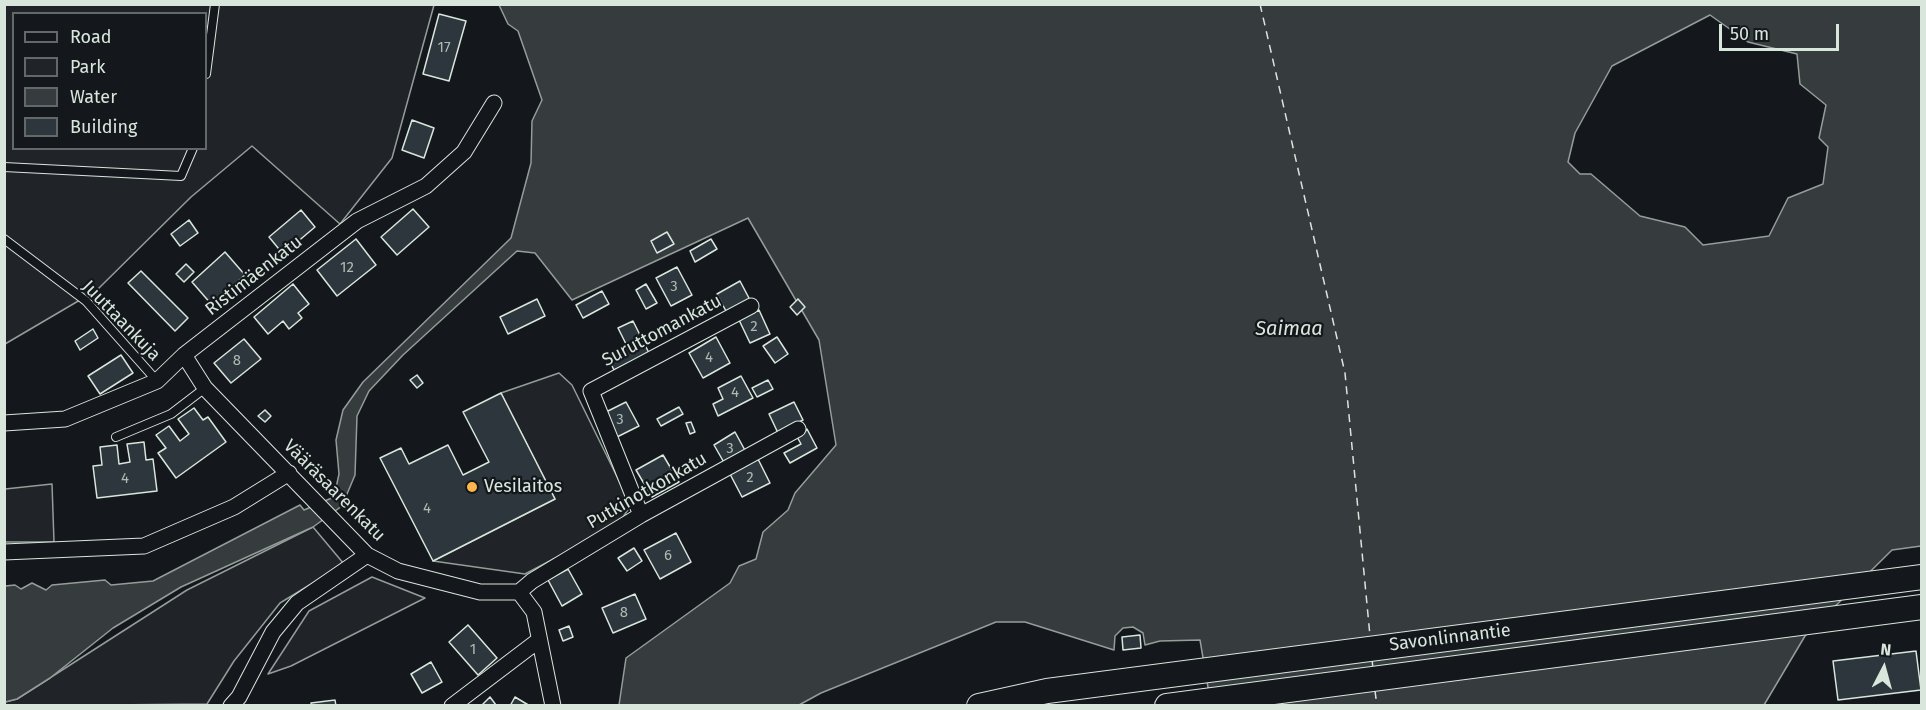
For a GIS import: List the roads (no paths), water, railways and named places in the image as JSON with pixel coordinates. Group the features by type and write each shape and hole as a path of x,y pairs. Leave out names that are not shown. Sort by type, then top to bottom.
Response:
{"highway":[{"name":"Savonlinnantie","path":"979,705 1047,691 1922,577"},
{"name":"Savonlinnantie","path":"1167,705 1922,607"}],"street":[{"name":"Ristimäenkatu","path":"4,423 64,419 157,381 184,355 357,221 426,186 464,152 494,103"},
{"name":"Suruttomankatu","path":"641,515 591,391 751,306"},
{"name":"Vääräsaarenkatu","path":"184,355 205,388 367,555 398,570 480,592 519,592"},
{"name":"Putkinotkonkatu","path":"519,592 532,581 641,515 798,429"},
{"path":"4,552 144,546 234,507 288,473"},
{"path":"231,705 239,697 273,632 297,603 367,555"},
{"path":"519,592 534,612 553,705"},
{"path":"452,705 539,640"}],"lane":[{"path":"207,66 215,4"},
{"path":"4,167 181,176 192,150"},
{"name":"Juuttaankuja","path":"4,239 86,301 157,381"},
{"path":"116,437 171,414 205,388"}],"water":[{"name":"Saimaa","path":"499,5 1921,5 1921,546 1892,550 1805,636 1764,705 1211,705 1200,640 1160,641 1145,645 1143,633 1133,627 1123,628 1115,636 1114,650 1025,622 996,622 821,693 799,705 619,705 626,658 730,583 739,566 756,559 763,532 788,510 795,493 836,445 819,340 748,218 572,300 535,253 517,251 403,355 369,391 357,416 355,475 342,506 313,527 181,587 113,628 50,678 17,699 5,702 5,586 15,585 21,589 32,583 46,590 52,585 105,580 111,585 153,581 300,505 304,510 334,497 339,474 336,440 343,410 363,382 511,238 531,163 532,121 542,100 518,31 508,24","holes":["1710,15 1748,42 1797,54 1800,84 1826,105 1819,138 1828,147 1823,184 1788,198 1769,236 1703,245 1685,227 1640,216 1591,174 1580,174 1568,162 1575,133 1612,66"]}],"place":[{"name":"Vesilaitos","path":"472,487"}]}
